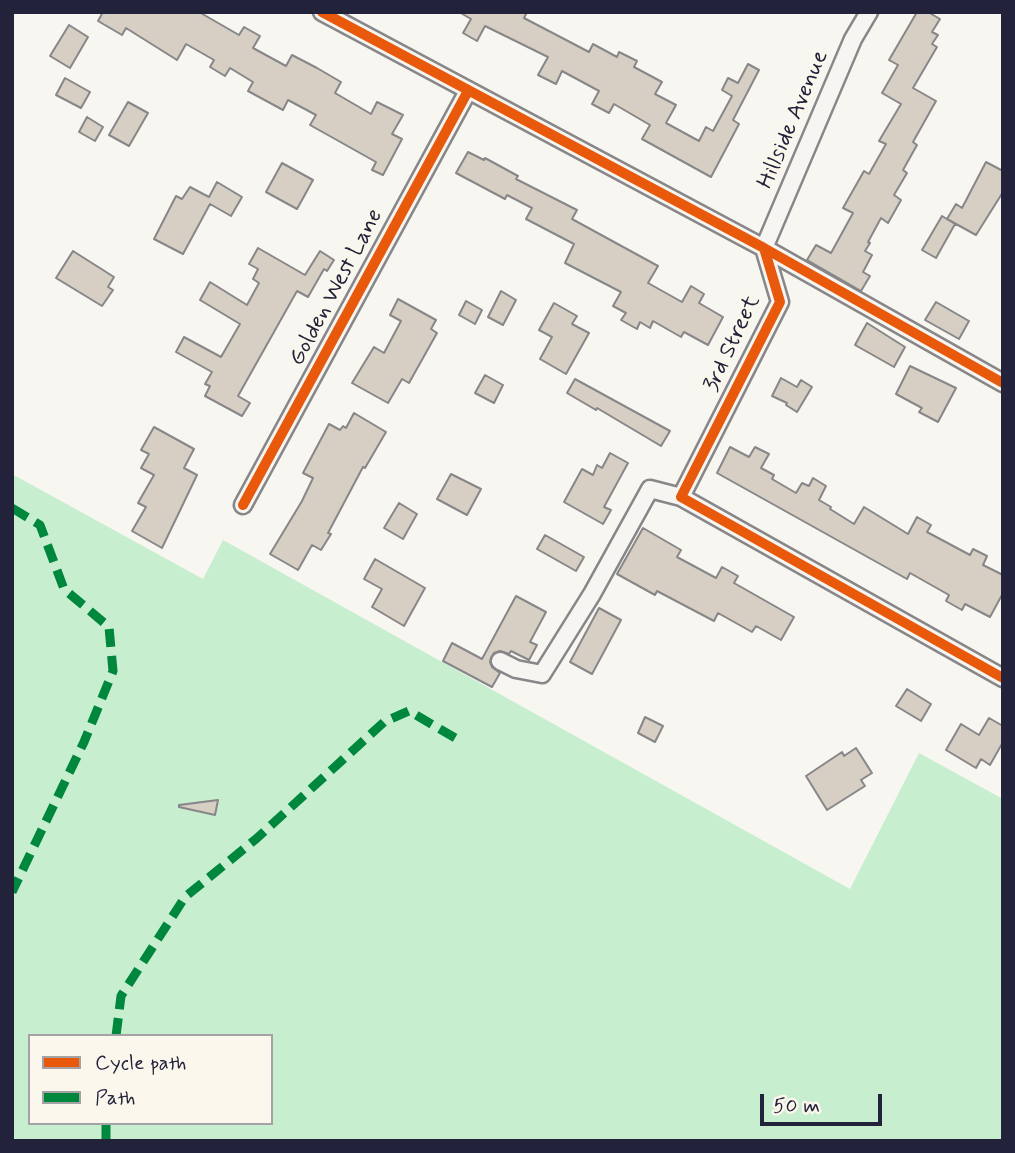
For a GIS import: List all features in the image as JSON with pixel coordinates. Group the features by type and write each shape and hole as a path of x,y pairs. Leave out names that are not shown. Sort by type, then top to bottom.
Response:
{"street":[{"name":"Hillside Avenue","path":"764,248 853,39 869,12"},
{"path":"324,13 764,248 1003,383"},
{"name":"Golden West Lane","path":"243,505 468,90"},
{"name":"3rd Street","path":"681,497 780,302 764,248"},
{"path":"500,661 516,669 542,674 592,594 650,489 681,497 1003,678"}],"green space":[{"path":"12,474 203,579 223,540 850,889 919,753 1003,799 1003,1141 12,1141"}],"building":[{"path":"103,12 199,12 239,35 244,27 260,36 253,48 286,66 292,55 317,68 341,82 335,93 371,114 377,102 403,115 392,134 402,139 383,175 372,170 376,162 310,125 316,115 288,100 283,110 248,91 253,82 230,68 225,76 210,67 214,60 186,44 177,60 126,28 122,35 98,21"},
{"path":"459,12 527,12 524,18 589,52 593,44 617,57 619,52 637,61 634,67 662,82 655,94 676,105 666,123 699,141 706,127 713,131 732,96 722,90 728,78 738,83 748,64 759,70 733,120 739,124 711,177 642,139 650,125 614,104 609,113 592,104 599,91 562,71 556,84 538,75 548,57 485,26 477,41 463,33 471,19"},
{"path":"917,12 928,12 940,19 932,32 938,35 932,44 937,47 913,88 936,101 913,142 917,145 903,170 907,173 894,195 901,200 888,223 881,218 868,242 870,243 865,251 872,255 863,272 870,276 861,291 807,260 816,245 831,253 853,213 843,208 864,171 869,174 886,144 879,141 901,104 882,93 898,65 889,60"},
{"path":"69,25 88,37 70,68 50,56"},
{"path":"65,78 90,92 81,108 56,95"},
{"path":"128,102 148,113 129,146 109,135"},
{"path":"87,117 103,127 95,141 79,132"},
{"path":"468,152 484,160 485,158 518,176 516,179 577,210 572,219 658,266 648,283 682,302 691,286 704,294 699,303 723,317 708,345 684,332 681,337 653,321 650,328 640,322 637,329 621,320 626,313 613,306 621,292 565,263 574,244 526,219 532,208 507,195 505,199 456,173"},
{"path":"986,162 1003,171 1003,192 976,235 947,219 956,204 962,208"},
{"path":"282,163 313,180 297,209 266,192"},
{"path":"217,182 242,197 231,216 210,204 183,254 154,239 176,196 182,199 190,187 209,197"},
{"path":"942,216 955,224 936,258 922,250"},
{"path":"258,248 305,275 320,251 334,260 327,271 324,269 308,297 297,291 238,396 250,403 242,416 205,396 210,386 205,384 212,372 176,352 184,337 221,357 240,324 200,300 210,282 247,305 259,283 253,279 258,269 249,264"},
{"path":"73,251 114,277 108,287 113,290 102,306 56,278"},
{"path":"501,291 516,300 503,325 488,317"},
{"path":"398,299 436,320 431,329 437,333 409,383 402,379 388,403 352,383 374,347 384,353 401,321 390,315"},
{"path":"466,301 482,310 475,324 459,315"},
{"path":"936,302 969,321 959,339 925,320"},
{"path":"554,303 577,316 572,324 589,333 566,374 540,359 552,337 539,330"},
{"path":"867,323 905,347 894,367 855,345"},
{"path":"910,366 956,388 938,422 919,412 922,408 896,394"},
{"path":"485,375 503,385 494,403 475,393"},
{"path":"781,378 797,387 801,380 812,387 797,412 786,405 787,403 772,396"},
{"path":"575,379 670,431 661,446 567,393"},
{"path":"354,413 386,432 365,468 363,467 321,550 312,545 298,570 270,554 313,478 303,473 329,424 340,430 343,426 346,428"},
{"path":"154,427 194,449 184,468 197,475 162,548 132,531 146,507 138,503 154,475 141,468 149,454 141,450"},
{"path":"730,447 749,457 755,447 769,454 761,468 774,475 772,479 796,493 802,483 809,486 813,478 826,486 819,500 854,524 864,507 908,534 917,517 931,525 927,532 970,555 973,549 987,556 983,565 1003,575 1003,593 990,617 965,604 962,610 946,601 949,595 910,573 907,579 717,473"},
{"path":"610,453 628,463 604,507 611,510 603,524 564,502 582,469 593,475 597,465 602,468"},
{"path":"451,474 481,489 467,515 437,499"},
{"path":"399,503 417,514 403,539 384,528"},
{"path":"643,528 681,550 677,557 716,578 722,567 738,576 734,583 794,617 781,640 756,626 752,632 718,613 714,621 657,591 655,595 617,574"},
{"path":"545,535 584,557 576,571 537,549"},
{"path":"375,559 425,588 404,626 372,607 382,589 364,579"},
{"path":"516,596 546,612 530,642 537,645 529,660 511,651 509,654 500,651 494,653 490,662 500,673 492,687 443,661 452,643 482,659"},
{"path":"599,608 621,620 592,674 570,662"},
{"path":"907,689 931,704 921,721 896,706"},
{"path":"645,717 663,726 655,742 638,733"},
{"path":"989,718 1003,726 1003,742 990,765 981,759 976,768 946,750 961,724 979,735"},
{"path":"856,748 872,773 861,780 865,786 827,810 806,776 842,752 844,756"},
{"path":"218,800 215,815 179,807 179,805"}],"marked path":[{"path":"12,508 40,525 64,589 109,627 113,671 84,742 12,892"},
{"path":"116,1034 121,996 185,897 256,839 384,722 409,711 457,739"},
{"path":"106,1125 106,1141"}],"cycle path":[{"path":"322,12 764,248 1003,383"},
{"path":"243,505 468,91"},
{"path":"764,248 780,302 681,497 1003,678"}]}
